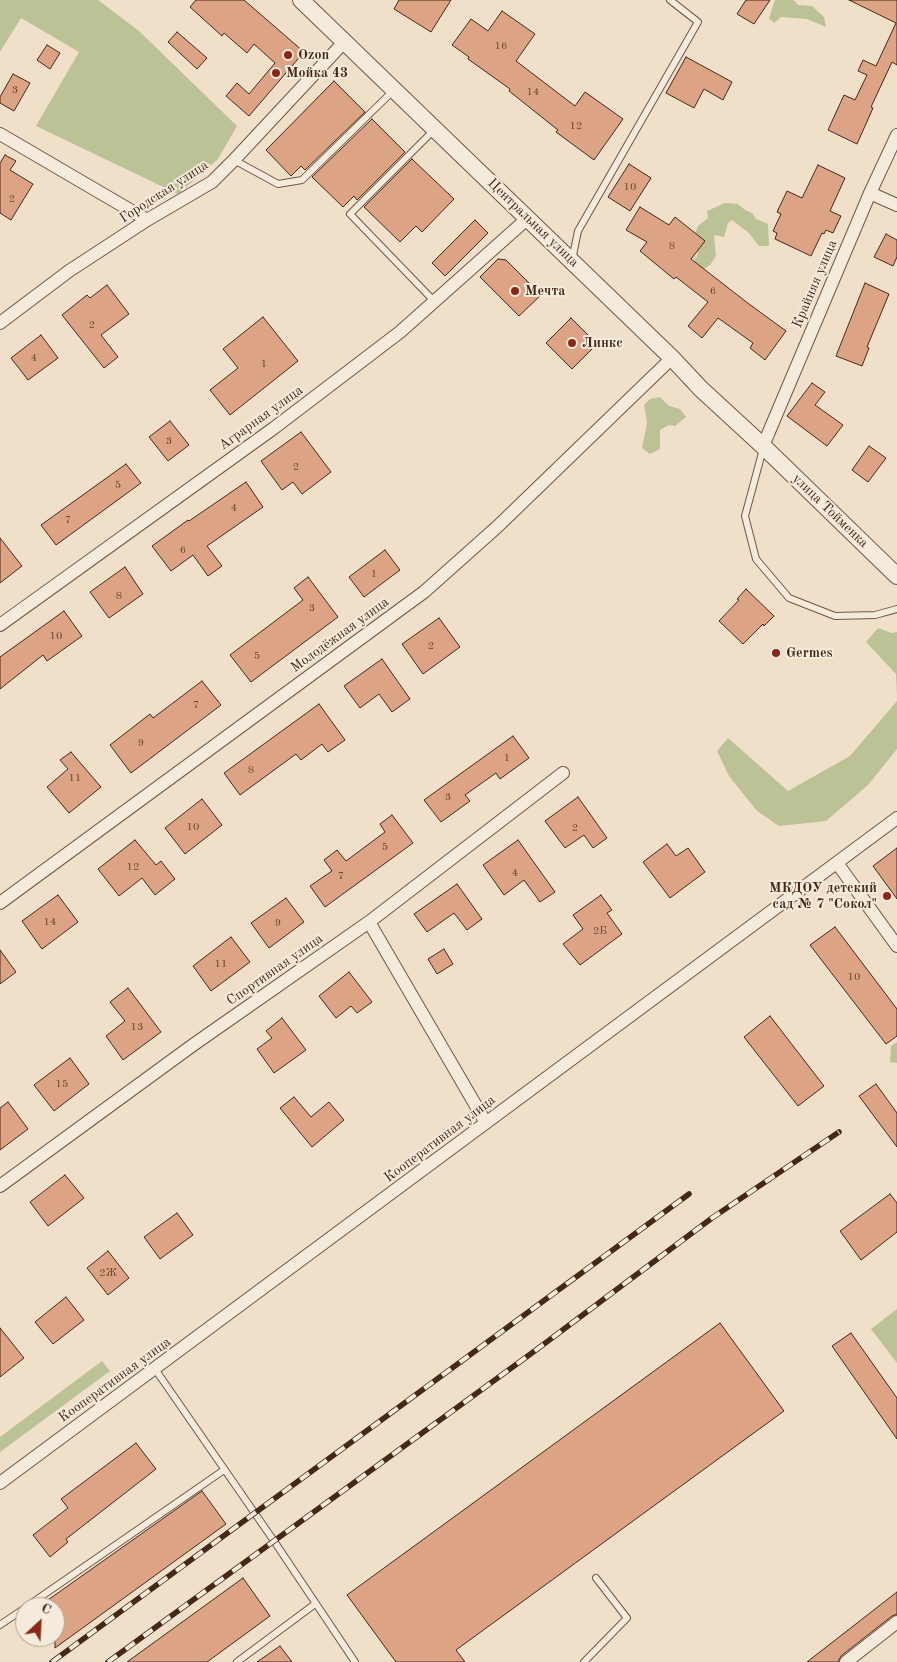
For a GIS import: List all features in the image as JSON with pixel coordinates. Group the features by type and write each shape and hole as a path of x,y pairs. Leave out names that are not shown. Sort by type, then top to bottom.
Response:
{"street":[{"name":"Центральная улица","path":"302,0 672,358 701,389 764,446"},
{"name":"Городская улица","path":"0,323 69,271 148,220 212,182 345,41"},
{"path":"0,134 148,220"},
{"name":"Крайняя улица","path":"764,446 870,192 897,135"},
{"path":"870,192 897,205"},
{"name":"Аграрная улица","path":"0,625 274,428 400,332 528,218"},
{"name":"Молодёжная улица","path":"0,903 424,592 497,527 672,358"},
{"name":"улица Тойменка","path":"764,446 897,576"},
{"name":"Спортивная улица","path":"0,1186 193,1045 369,922 563,773"},
{"name":"Кооперативная улица","path":"0,1483 155,1370 897,818"},
{"path":"837,863 897,946"},
{"path":"369,922 486,1123"},
{"path":"846,1662 897,1622"}],"lane":[{"path":"572,261 578,231 698,22 670,0"},
{"path":"234,160 278,184 302,180 395,89"},
{"path":"434,302 350,214 436,128"},
{"path":"764,446 745,516 756,559 789,598 835,616 874,615 897,609"},
{"path":"155,1370 355,1662"},
{"path":"40,1597 224,1470"},
{"path":"584,1662 627,1618 596,1578"},
{"path":"237,1662 315,1604"},
{"path":"0,1625 15,1615"}],"green space":[{"path":"0,0 98,0 139,31 237,126 218,159 178,194 36,126 79,52 21,18 0,52"},
{"path":"775,0 794,0 798,5 812,6 824,17 826,27 807,19 781,17 774,23 769,18"},
{"path":"725,203 738,204 752,213 756,219 768,224 769,246 759,246 749,233 732,220 728,223 724,237 714,235 716,256 710,265 695,275 689,266 697,257 698,246 694,236 698,226 708,218 707,211"},
{"path":"660,397 669,406 680,409 686,417 675,426 669,425 660,430 660,449 650,454 642,448 647,423 644,405 650,399"},
{"path":"878,628 892,633 897,632 897,697 896,674 866,642"},
{"path":"897,701 897,749 868,785 826,821 779,826 757,811 729,776 717,751 728,738 788,791 850,756"},
{"path":"897,1042 897,1063 890,1062 891,1046"},
{"path":"897,1309 897,1363 871,1329"},
{"path":"102,1361 110,1371 0,1452 0,1437"}],"building":[{"name":"Мойка 43","path":"196,0 244,0 304,52 249,116 226,96 237,83 249,94 275,63 254,44 247,53 224,33 222,36 190,7"},
{"path":"399,0 451,0 431,32 394,9"},
{"path":"746,0 770,0 754,24 737,14"},
{"path":"849,0 897,0 897,65 892,62 871,107 873,108 857,144 828,130 844,95 855,100 867,75 858,71 863,60 876,66 896,23"},
{"path":"502,11 535,34 516,61 575,106 585,92 623,119 594,160 556,132 558,130 509,91 510,89 452,45 471,19 488,31"},
{"path":"177,32 207,58 197,69 168,42"},
{"path":"47,45 60,53 50,69 37,60"},
{"path":"686,57 732,82 723,100 704,89 694,108 666,93"},
{"path":"13,74 30,83 14,111 0,103 0,97"},
{"path":"334,81 365,112 305,170 301,166 291,176 266,150"},
{"path":"372,119 405,152 357,200 354,196 343,207 312,177"},
{"path":"5,155 16,161 10,170 33,184 11,220 0,213 0,163"},
{"path":"412,159 454,199 422,232 416,226 400,242 364,207"},
{"path":"629,164 651,178 630,211 608,197"},
{"path":"818,165 845,178 830,211 841,216 833,233 826,230 824,234 822,233 811,256 775,239 777,233 773,231 781,214 777,212 787,191 802,198"},
{"path":"640,207 669,225 675,217 705,241 691,259 786,331 765,360 750,348 753,343 718,318 702,338 688,326 708,302 676,277 674,279 640,251 647,242 626,230"},
{"path":"475,220 488,233 445,276 432,263"},
{"path":"886,234 897,240 897,257 893,266 874,257"},
{"name":"Мечта","path":"498,259 506,260 541,295 519,316 480,277"},
{"path":"865,283 889,294 867,347 869,348 862,366 836,356"},
{"path":"107,285 129,314 101,335 118,357 104,368 62,315 87,295 90,298"},
{"path":"263,317 298,361 230,415 210,390 238,368 223,349"},
{"name":"Линкс","path":"571,318 597,344 572,369 546,343"},
{"path":"41,335 58,358 28,380 11,358"},
{"path":"812,383 825,392 815,405 843,425 827,446 787,416"},
{"path":"170,421 189,445 168,461 149,437"},
{"path":"301,432 331,472 302,494 293,482 282,490 261,461"},
{"path":"869,446 886,458 868,482 852,470"},
{"path":"126,464 141,483 56,545 41,525"},
{"path":"246,482 263,507 207,546 222,566 208,576 193,555 171,571 152,546"},
{"path":"0,538 22,566 0,583"},
{"path":"385,550 400,570 364,597 349,577"},
{"path":"125,567 143,594 109,618 90,592"},
{"path":"308,577 338,617 251,682 230,655 303,600 294,588"},
{"path":"746,589 774,616 743,644 719,621 739,600 737,599"},
{"path":"64,611 82,636 47,661 43,655 0,689 0,657"},
{"path":"439,618 460,647 423,674 402,644"},
{"path":"382,659 410,699 392,712 379,694 360,708 344,686"},
{"path":"202,681 221,705 131,773 110,745 150,714 153,718"},
{"path":"319,704 345,740 328,752 322,744 301,760 296,754 240,795 224,773"},
{"path":"513,736 529,758 500,779 496,773 465,795 470,801 441,822 424,800"},
{"path":"71,752 101,787 69,813 47,787 68,769 60,760"},
{"path":"578,797 607,838 593,848 584,835 565,848 545,821"},
{"path":"202,799 222,825 185,854 165,828"},
{"path":"392,815 413,843 325,907 310,886 332,871 324,860 337,850 346,861 385,832 380,824"},
{"path":"135,840 156,865 161,861 175,879 155,895 142,878 119,896 98,869"},
{"path":"518,840 555,892 540,902 524,880 504,895 483,865"},
{"path":"667,844 676,856 688,848 705,872 670,898 643,862"},
{"path":"897,848 897,899 873,866"},
{"path":"457,884 482,919 467,930 454,913 427,932 414,914"},
{"path":"58,895 78,922 42,949 22,921"},
{"path":"601,895 612,910 607,913 622,934 580,965 563,944 583,929 573,915"},
{"path":"286,898 304,922 269,948 251,923"},
{"path":"835,927 897,1009 897,1036 886,1044 810,945"},
{"path":"231,937 250,962 211,991 193,966"},
{"path":"444,949 453,964 437,974 428,959"},
{"path":"0,950 16,972 0,984"},
{"path":"349,972 372,1002 357,1013 351,1006 336,1018 319,996"},
{"path":"128,988 161,1032 123,1060 106,1036 125,1021 110,1002"},
{"path":"770,1016 824,1086 798,1106 744,1037"},
{"path":"282,1018 306,1050 274,1073 257,1049 272,1038 266,1031"},
{"path":"70,1058 89,1084 54,1111 34,1085"},
{"path":"876,1084 897,1113 897,1147 859,1096"},
{"path":"294,1097 311,1117 329,1102 344,1120 312,1147 280,1108"},
{"path":"8,1102 28,1129 0,1150 0,1108"},
{"path":"65,1175 84,1198 48,1226 30,1202"},
{"path":"890,1194 897,1203 897,1232 861,1260 840,1231"},
{"path":"177,1213 193,1235 160,1259 144,1237"},
{"path":"108,1251 129,1278 108,1295 87,1268"},
{"path":"66,1297 84,1320 53,1344 35,1322"},
{"path":"720,1323 784,1411 456,1650 465,1662 396,1662 347,1595"},
{"path":"0,1328 24,1358 0,1377"},
{"path":"851,1333 897,1398 897,1439 832,1346"},
{"path":"136,1443 156,1469 66,1539 68,1542 50,1557 33,1535 68,1508 61,1499"},
{"path":"202,1491 226,1524 65,1641 65,1597 52,1597"},
{"path":"243,1578 270,1616 207,1662 127,1662"},
{"path":"897,1592 897,1614 841,1656 838,1662 807,1662"},
{"path":"280,1646 292,1662 257,1662"}],"railway":[{"path":"108,1662 536,1350 712,1218 839,1132"},
{"path":"52,1662 689,1194"}],"place":[{"name":"Ozon","path":"288,55"},
{"name":"Мойка 43","path":"276,73"},
{"name":"Мечта","path":"515,291"},
{"name":"Линкс","path":"572,343"},
{"name":"Germes","path":"776,653"},
{"name":"МКДОУ детский сад № 7 \"Сокол\"","path":"887,896"}]}
